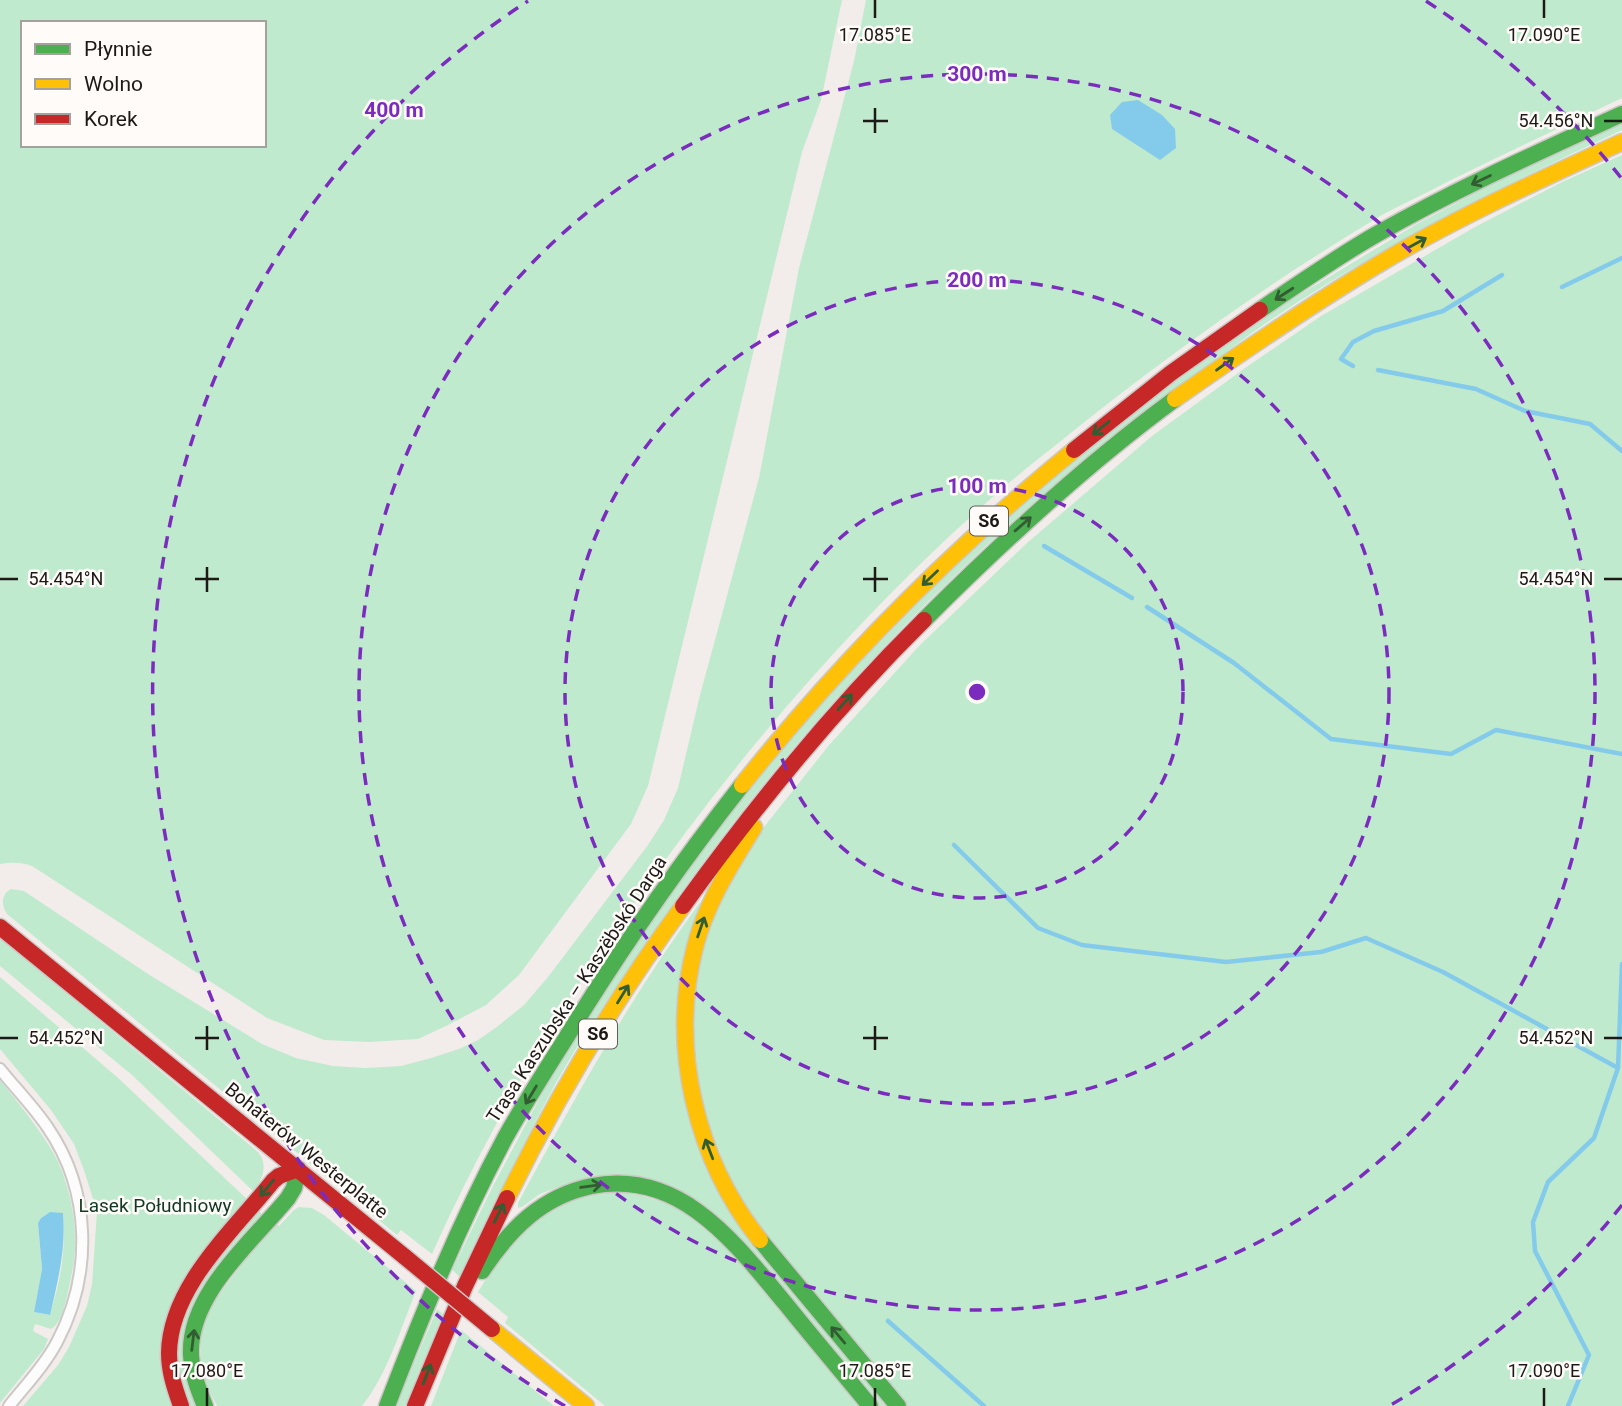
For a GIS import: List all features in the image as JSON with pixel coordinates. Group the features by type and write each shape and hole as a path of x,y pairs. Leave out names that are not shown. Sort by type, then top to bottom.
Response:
{"main road":[{"name":"Trasa Kaszubska – Kaszëbskô Darga","path":"387,1406 457,1235 504,1140 631,934 711,824 831,680 927,580 999,512 1153,386 1237,324 1370,238 1474,183 1622,114"},
{"name":"S6","path":"415,1406 481,1248 588,1049 654,946 732,837 850,696 964,578 1015,531 1170,404 1255,343 1382,263 1451,224 1622,142"},
{"path":"800,753 728,869 706,911 694,947 687,984 685,1016 691,1090 709,1154 741,1215 898,1406"},
{"name":"Bohaterów Westerplatte","path":"0,926 586,1406"},
{"path":"181,1406 173,1388 170,1364 170,1335 178,1310 192,1282 217,1248 276,1177 298,1169"},
{"path":"205,1406 193,1374 191,1355 196,1317 224,1272 293,1191 298,1169"},
{"path":"440,1342 493,1253 529,1213 548,1200 583,1187 608,1184 642,1186 669,1194 699,1211 721,1229 870,1406"},
{"path":"371,1406 425,1308"}],"street":[{"path":"0,1069 48,1128 67,1163 78,1196 83,1230 80,1270 70,1313 56,1344 9,1406"}],"green space":[{"path":"0,0 842,0 821,100 802,152 648,786 631,824 519,975 486,1005 418,1039 369,1042 324,1040 267,1018 32,866 0,864"},
{"path":"866,0 1622,0 1622,98 1385,213 1261,292 1149,372 1027,468 907,577 764,733 636,901 576,989 527,1069 470,1174 432,1254 401,1230 397,1235 7,914 4,897 11,889 24,891 148,974 262,1044 296,1058 333,1066 401,1066 431,1058 478,1040 524,1005 648,845 664,820 678,788 700,695 759,478 799,268 854,61"},
{"path":"1622,120 1622,130 1402,241 1263,325 1106,441 978,553 917,613 802,737 697,870 567,1063 519,1154 460,1277 452,1270 551,1077 598,1000 715,832 825,698 981,539 1103,434 1271,312 1415,225 1530,164"},
{"path":"1622,155 1622,1406 906,1406 765,1235 729,1176 702,1107 693,1031 696,981 715,911 748,847 830,744 919,646 1027,543 1152,436 1321,316 1475,227 1562,182"},
{"path":"701,901 694,923 677,1033 678,1066 694,1137 709,1172 887,1406 879,1406 694,1198 569,1183 540,1194 518,1208 518,1203 539,1164 604,1049"},
{"path":"0,938 258,1152 264,1167 254,1192 132,1075 0,966"},
{"name":"Lasek Południowy","path":"0,977 117,1077 249,1201 168,1314 162,1339 161,1360 171,1406 23,1406 58,1365 87,1306 92,1284 97,1212 74,1144 51,1110 0,1049"},
{"path":"0,1080 35,1125 59,1163 72,1209 75,1243 72,1273 60,1318 51,1329 35,1324 33,1331 48,1339 44,1349 0,1403","holes":["48,1213 63,1213 63,1252 53,1303 49,1315 34,1312 42,1269 38,1223"]},
{"path":"618,1192 669,1204 687,1213 730,1251 860,1406 605,1406 505,1323 508,1317 478,1292 512,1240 524,1228 552,1209 584,1197"},
{"path":"299,1207 312,1208 324,1215 416,1291 393,1351 362,1406 217,1406 204,1381 201,1361 201,1337 207,1311 273,1222 279,1226"},
{"path":"257,1209 263,1215 201,1293 197,1406 188,1406 178,1378 178,1329 191,1295"},
{"path":"437,1309 443,1314 405,1406 396,1406"},
{"path":"461,1330 554,1406 431,1406"}],"water":[{"path":"1138,100 1162,115 1175,129 1176,148 1160,160 1112,129 1110,115 1122,102"},
{"path":"50,1212 63,1213 64,1227 61,1265 50,1315 34,1312 42,1269 38,1223"}],"waterway":[{"path":"1562,287 1622,258"},
{"path":"1353,366 1341,359 1353,342 1374,331 1443,311 1502,275"},
{"path":"1378,370 1476,389 1525,411 1590,424 1622,451"},
{"path":"1044,546 1132,598"},
{"path":"1147,607 1234,663 1331,739 1451,754 1496,730 1622,754"},
{"path":"954,845 1038,928 1082,945 1226,962 1321,952 1366,938 1443,972 1618,1068 1594,1138 1548,1182 1533,1222 1535,1251 1589,1355 1568,1406"},
{"path":"1618,1068 1622,964"},
{"path":"888,1321 984,1406"}],"traffic: fast":[{"path":"1260,310 1347,252 1407,217 1498,171 1622,114"},
{"path":"924,620 1045,505 1109,450 1175,399"},
{"path":"387,1406 457,1237 512,1125 586,1005 672,877 742,785"},
{"path":"205,1406 191,1355 193,1333 200,1311 225,1270 288,1198 294,1188 298,1169"},
{"path":"482,1271 515,1229 542,1206 558,1198 592,1186 624,1184 653,1189 679,1200 725,1235 766,1280 870,1406"},
{"path":"760,1240 898,1406"}],"traffic: slow":[{"path":"1175,399 1301,313 1408,247 1499,200 1622,142"},
{"path":"742,785 818,695 899,608 985,527 1074,450"},
{"path":"754,827 720,885 700,931 688,985 685,1024 687,1063 704,1139 719,1175 760,1240"},
{"path":"507,1198 546,1122 589,1048 634,976 683,906"},
{"path":"492,1329 586,1406"}],"traffic: jam":[{"path":"1074,450 1171,373 1260,310"},
{"path":"683,906 798,758 859,688 924,620"},
{"path":"0,927 405,1257"},
{"path":"181,1406 171,1374 169,1353 172,1328 180,1305 207,1260 273,1181 298,1169"},
{"path":"415,1406 465,1286 507,1198"},
{"path":"405,1257 492,1329"}]}
